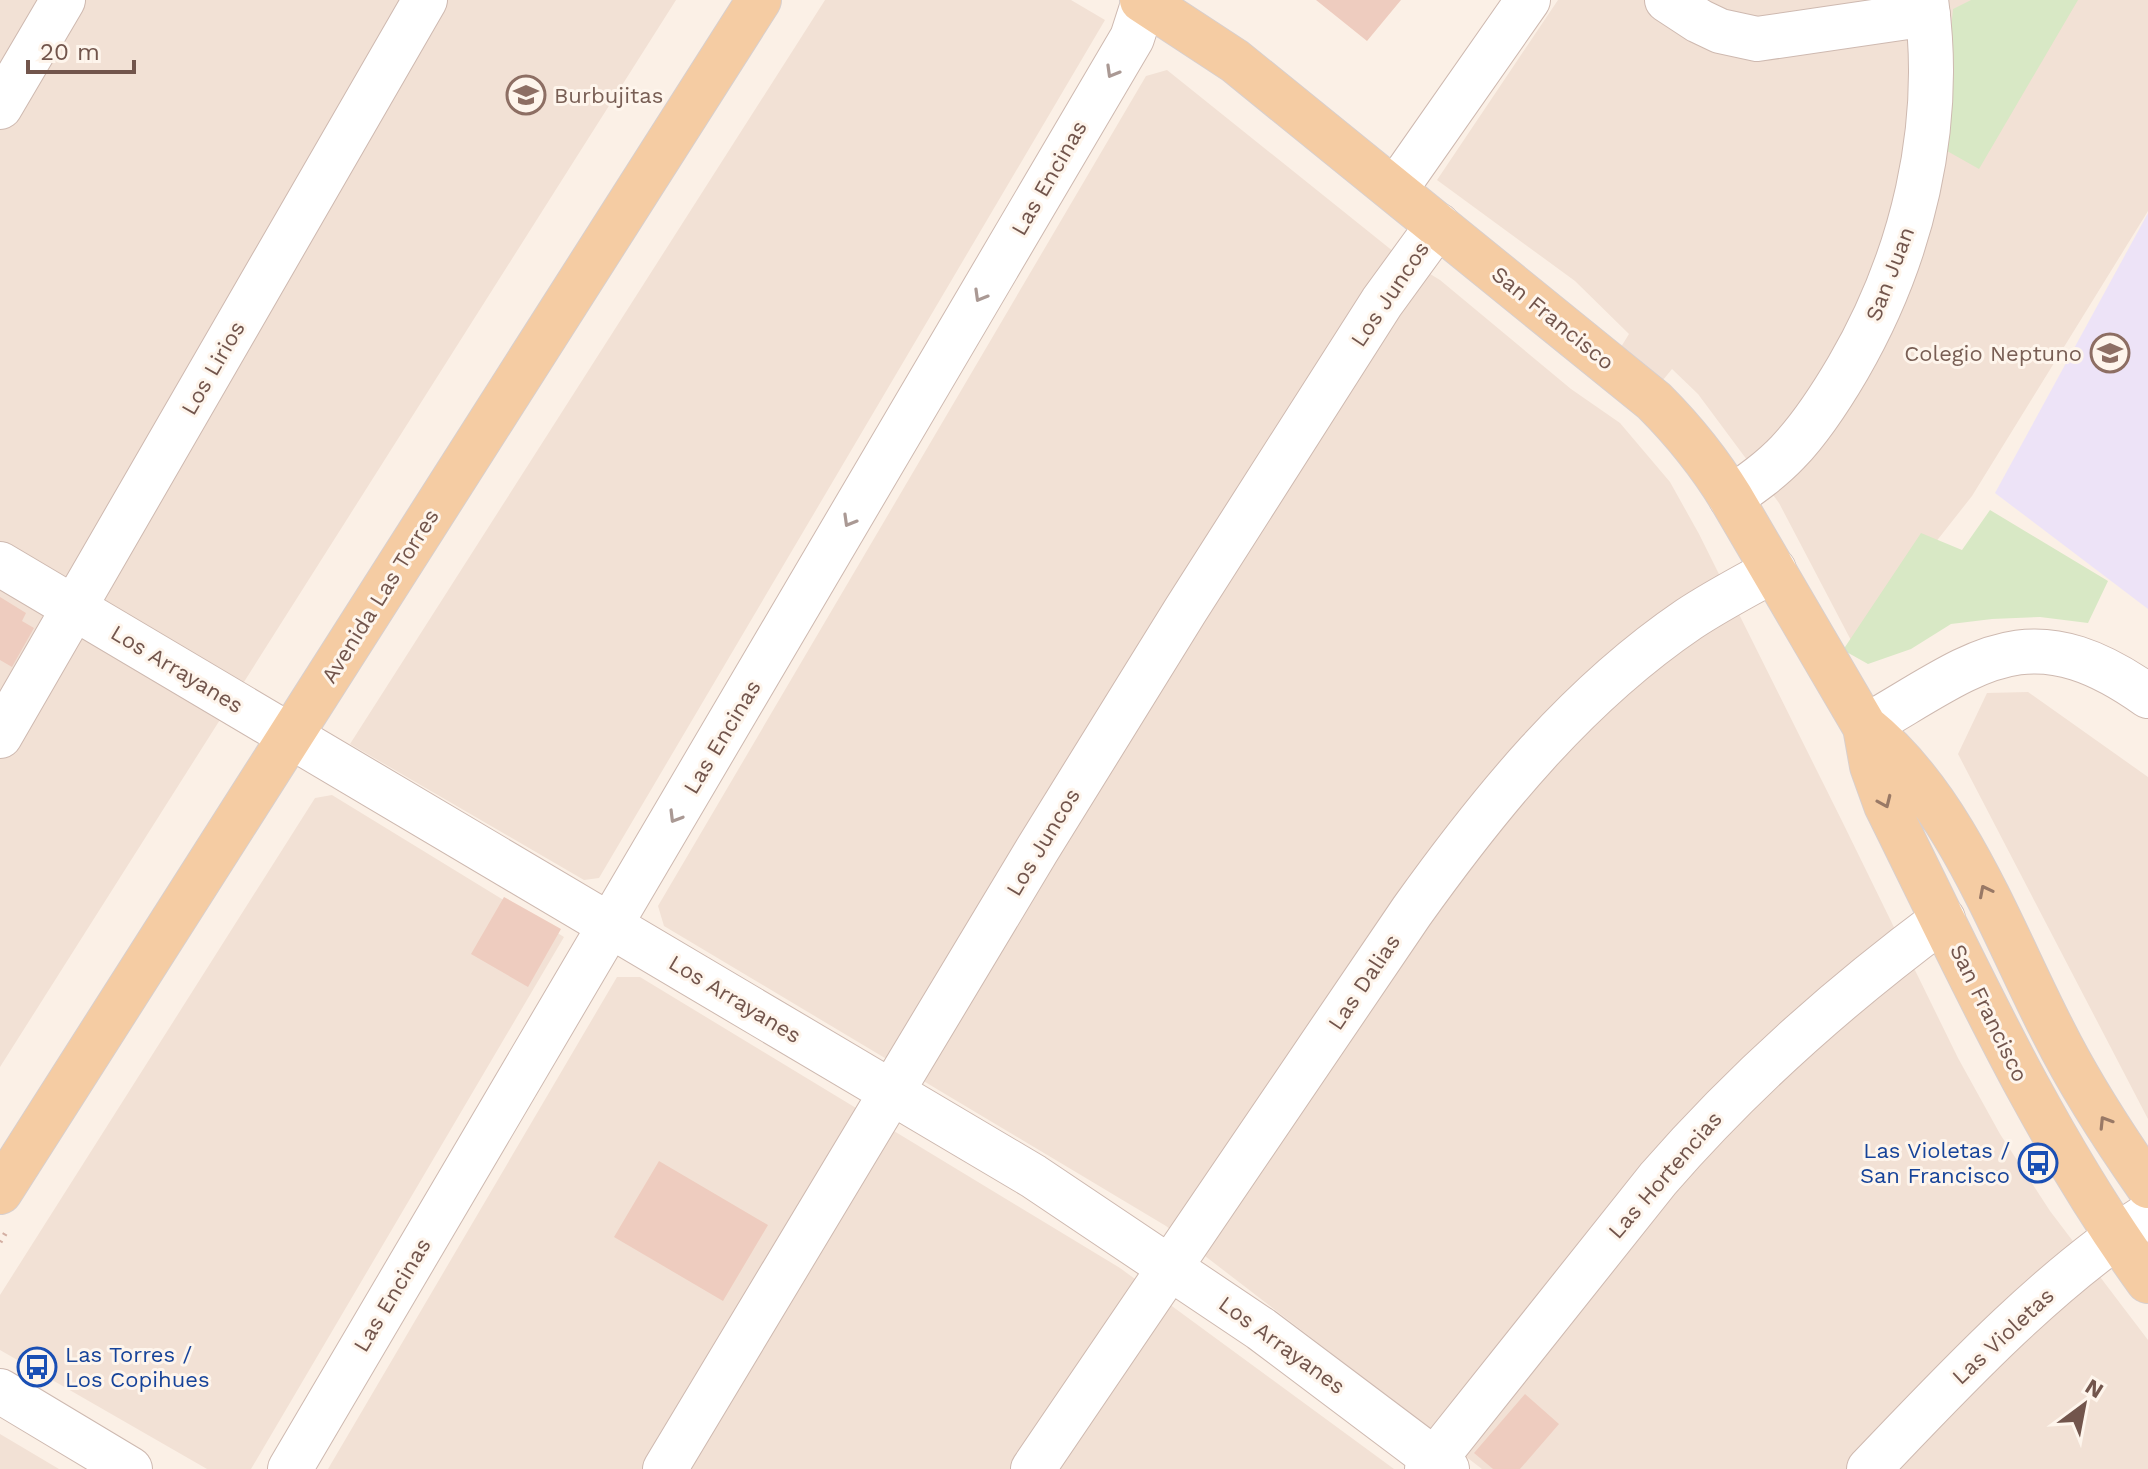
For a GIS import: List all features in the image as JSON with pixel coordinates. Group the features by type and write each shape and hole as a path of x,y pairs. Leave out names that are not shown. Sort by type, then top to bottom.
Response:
{"main road":[{"name":"Avenida Las Torres","path":"0,1192 759,0"},
{"name":"San Francisco","path":"1144,0 1235,61 1654,401 1709,463 1865,727 1878,786 2033,1100 2132,1226 2148,1281"},
{"name":"San Francisco","path":"1865,727 1909,769 1955,839 1995,911 2078,1078 2148,1186"}],"street":[{"path":"0,107 63,0"},
{"name":"Los Lirios","path":"0,736 425,0"},
{"name":"Las Encinas","path":"290,1469 1132,38 1144,0"},
{"path":"1395,190 1528,0"},
{"path":"1667,0 1720,31 1757,39 1927,7"},
{"name":"San Juan","path":"1731,498 1789,452 1814,420 1861,346 1882,302 1911,217 1925,144 1931,79 1927,7"},
{"name":"Los Juncos","path":"665,1469 1185,611 1382,302 1438,225"},
{"name":"Los Arrayanes","path":"0,564 1033,1176 1274,1338 1437,1466"},
{"name":"Las Dalias","path":"1033,1469 1412,911 1503,792 1624,669 1689,619 1774,570"},
{"path":"1865,727 1977,664 1997,655 2019,651 2059,653 2088,662 2113,673 2148,696"},
{"name":"Las Hortencias","path":"1437,1466 1658,1179 1697,1134 1829,1008 1943,919"},
{"name":"Las Violetas","path":"1869,1469 1984,1353 2132,1226"},
{"path":"0,1391 130,1469"}],"shaded area":[{"path":"0,0 676,0 0,1067"},
{"path":"825,0 1071,0 1105,20 599,878 584,880 350,744"},
{"path":"1558,0 2148,0 2148,211 1972,496 1854,646 1779,503 1698,394 1672,369 1663,380 1621,347 1629,334 1575,281 1437,180"},
{"path":"1167,70 1394,252 1440,280 1571,389 1620,423 1670,482 1699,534 1958,1058 2000,1134 2050,1211 2148,1340 2148,1469 1482,1469 1166,1226 664,926 658,906 1146,76"},
{"name":"Colegio Neptuno","path":"2148,213 2148,609 1995,493"},
{"path":"2028,692 2148,777 2148,1119 1958,754 1987,693"},
{"path":"332,795 564,937 251,1469 207,1469 0,1350 0,1295 315,798"},
{"path":"617,977 640,977 1120,1268 1394,1469 328,1469"},
{"path":"0,1434 59,1469 0,1469"}],"green space":[{"path":"1971,0 2078,0 1979,169 1940,147 1953,9"},
{"path":"1990,510 2108,581 2088,623 2040,617 1951,624 1911,649 1868,664 1843,650 1921,533 1962,550"}],"building":[{"path":"1316,0 1401,0 1367,41"},
{"path":"0,597 26,613 22,621 34,628 12,667 0,660"},
{"path":"504,897 561,929 528,987 471,954"},
{"path":"659,1161 768,1225 723,1301 614,1237"},
{"path":"1525,1394 1559,1424 1520,1469 1493,1469 1474,1453"}],"place":[{"name":"Burbujitas","path":"526,95"},
{"name":"Colegio Neptuno","path":"2110,353"},
{"name":"Las Violetas / San Francisco","path":"2038,1163"},
{"name":"Las Torres / Los Copihues","path":"37,1367"}]}
